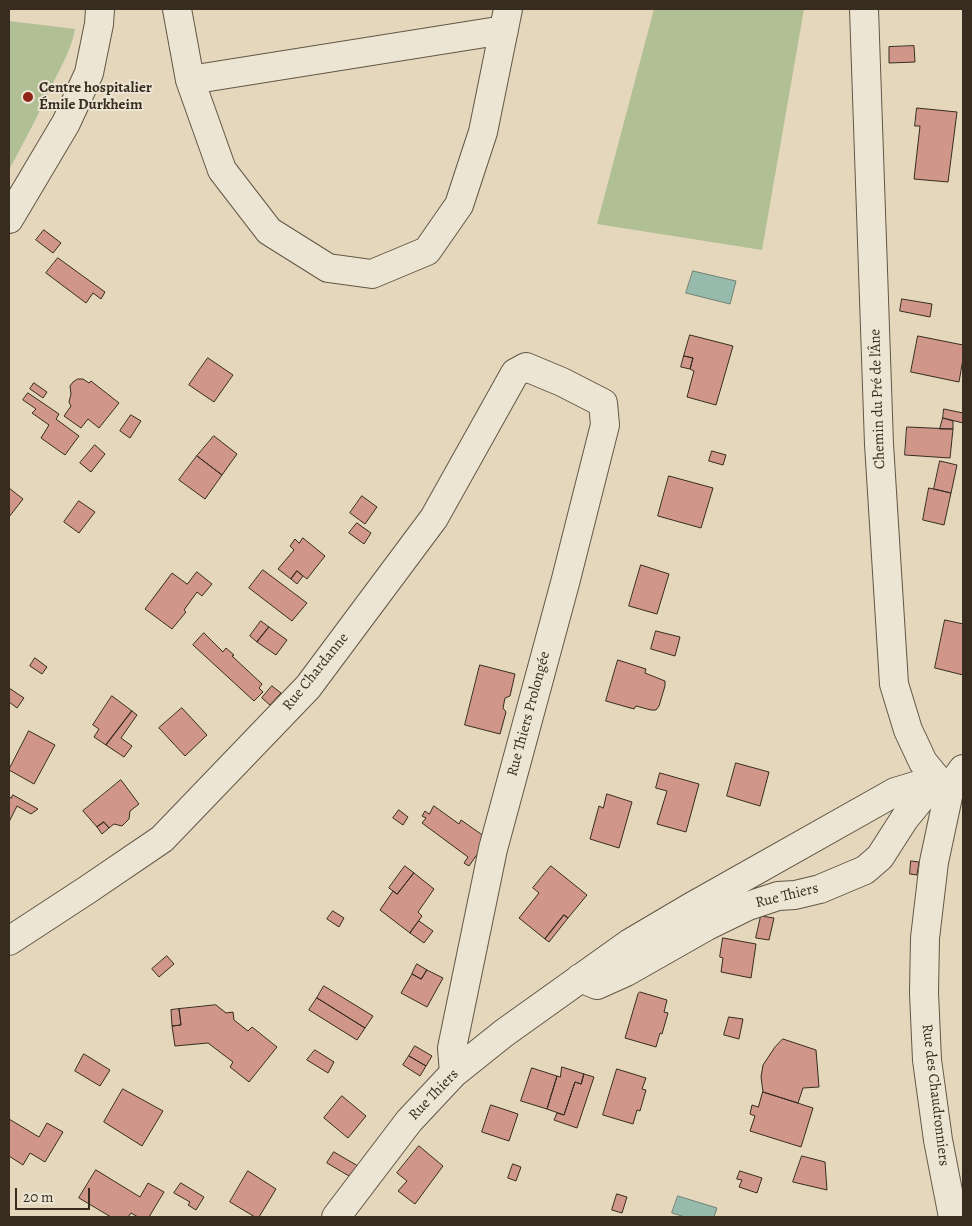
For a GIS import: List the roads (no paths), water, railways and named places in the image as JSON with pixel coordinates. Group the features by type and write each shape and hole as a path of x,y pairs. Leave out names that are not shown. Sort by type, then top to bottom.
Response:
{"street":[{"path":"9,219 66,123 89,73 99,24 100,9"},
{"path":"178,9 190,80 222,170 269,231 328,268 372,274 427,251 459,205 484,132 506,19 190,80"},
{"name":"Chemin du Pré de l'Âne","path":"864,9 880,444 894,684 908,730 923,762 950,778"},
{"name":"Rue Chardanne","path":"9,941 162,839 308,687 434,518 515,373 526,367 562,382"},
{"name":"Rue Thiers Prolongée","path":"454,1073 452,1048 493,848 565,583 605,425 603,403 562,382"},
{"name":"Rue Thiers","path":"580,978 597,985 626,972 748,906 778,896 795,895 820,889 865,870 880,857 905,818 950,778"},
{"name":"Rue Thiers","path":"336,1217 409,1121 454,1073 504,1033 580,978 630,943 895,792 950,778"},
{"name":"Rue des Chaudronniers","path":"950,778 934,862 925,938 924,993 927,1060 938,1140 954,1217"}],"place":[{"name":"Centre hospitalier Émile Durkheim","path":"28,97"}]}
